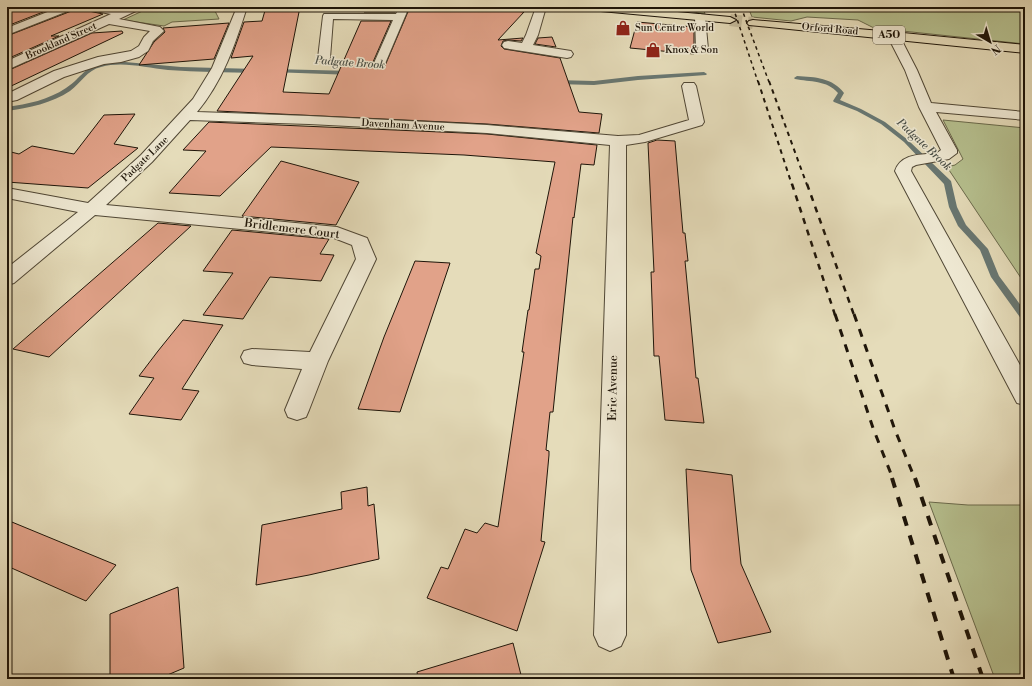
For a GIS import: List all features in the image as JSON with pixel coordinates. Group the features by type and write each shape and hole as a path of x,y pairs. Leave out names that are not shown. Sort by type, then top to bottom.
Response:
{"main road":[{"path":"590,7 730,20"},
{"name":"Orford Road","path":"753,23 893,35 1025,49"}],"street":[{"path":"7,32 69,7"},
{"path":"88,7 123,13"},
{"name":"Brookland Street","path":"8,65 136,7"},
{"path":"231,7 237,21"},
{"name":"Padgate Lane","path":"7,278 92,209 147,159 187,116 208,88 218,70 231,40 242,7"},
{"path":"525,48 532,35 541,7"},
{"path":"324,58 329,11 402,12 380,63"},
{"path":"700,18 702,49"},
{"path":"12,97 59,74 102,60 121,58 135,54 144,48 148,39 158,30 142,25 108,20"},
{"path":"893,35 911,70 926,107 949,150 946,155 924,159 905,165 903,168 905,176 1025,396"},
{"path":"508,45 567,54"},
{"path":"8,65 59,74"},
{"name":"Davenham Avenue","path":"187,116 309,120 487,129 618,141 640,139 697,122 689,86"},
{"path":"926,107 1025,116"},
{"name":"Eric Avenue","path":"610,635 618,141"},
{"name":"Bridlemere Court","path":"7,193 92,209 337,233 360,242 366,259 317,361 297,410"},
{"path":"252,357 317,361"}],"green space":[{"path":"151,7 213,7 219,19 172,22 164,26 123,20"},
{"path":"665,7 703,7 705,14"},
{"path":"748,7 1025,7 1025,44 874,28 858,20 807,17 791,21 752,17"},
{"path":"943,120 1025,128 1025,284 947,167 955,165 963,159"},
{"path":"929,502 968,505 1025,505 1025,679 995,679"}],"building":[{"path":"7,7 56,7 7,26"},
{"path":"75,7 82,7 84,10 103,14 51,36 59,36 7,59 7,36 74,10"},
{"path":"266,7 300,7 283,92 329,94 361,21 391,21 373,62 376,68 384,68 410,7 486,7 524,12 498,40 523,38 521,41 503,41 501,46 504,49 560,58 579,112 602,114 599,133 487,124 217,111 253,56 231,58 244,22 262,21"},
{"path":"367,7 397,7 395,12 364,12"},
{"path":"637,22 694,27 694,54 630,48"},
{"path":"229,23 214,59 139,65 154,42 165,32 163,28"},
{"path":"122,31 123,33 7,88 7,71 92,33"},
{"path":"552,37 556,47 535,44 538,38"},
{"path":"135,114 114,144 138,148 88,188 7,182 7,151 19,154 32,146 74,154 104,115"},
{"path":"209,122 487,134 597,145 594,165 581,164 574,218 573,217 553,412 550,412 546,450 549,451 549,455 541,541 545,542 517,631 427,598 441,567 448,569 465,529 477,533 485,523 498,527 524,352 522,352 528,310 535,269 539,269 541,256 536,253 555,162 464,155 271,147 220,196 169,193 206,151 183,150"},
{"path":"657,140 675,141 683,233 685,233 688,261 685,261 696,378 698,378 704,423 665,420 659,356 654,356 651,272 654,272 648,143"},
{"path":"281,161 359,182 336,225 242,216"},
{"path":"158,223 191,226 49,357 13,349"},
{"path":"232,230 329,239 320,254 334,255 321,281 270,277 243,319 203,315 233,273 203,271"},
{"path":"415,261 450,263 400,412 358,409 384,337"},
{"path":"183,320 223,325 182,389 199,391 181,420 129,414 154,378 139,376"},
{"path":"686,469 732,475 741,564 771,632 718,643 691,570"},
{"path":"367,487 368,506 374,504 379,559 256,585 262,525 342,509 341,492"},
{"path":"7,520 116,565 86,601 7,566"},
{"path":"178,587 184,668 158,679 110,679 110,614"},
{"path":"513,643 522,679 418,679 417,672"}],"waterway":[{"name":"Padgate Brook","path":"7,109 34,104 60,94 68,90 90,69 107,64 125,63 181,69 256,71"},
{"name":"Padgate Brook","path":"274,71 352,73"},
{"name":"Padgate Brook","path":"555,82 594,83 638,78 704,74"},
{"name":"Padgate Brook","path":"797,78 827,82 837,88 841,93 836,101 859,110 883,123 906,141 948,183 953,207 962,226 984,249 995,277 1025,318"}],"tunnel":[{"path":"730,20 753,23"}],"railway":[{"path":"733,7 758,82"},
{"path":"741,7 769,82"},
{"path":"758,81 792,185"},
{"path":"769,81 807,185"},
{"path":"792,184 835,315"},
{"path":"807,184 854,315"},
{"path":"835,314 873,428 893,479"},
{"path":"854,314 895,430 915,479"},
{"path":"892,478 954,679"},
{"path":"915,478 983,679"}],"place":[{"name":"Sun Centre World","path":"623,28"},
{"name":"Knox & Son","path":"653,50"}]}
